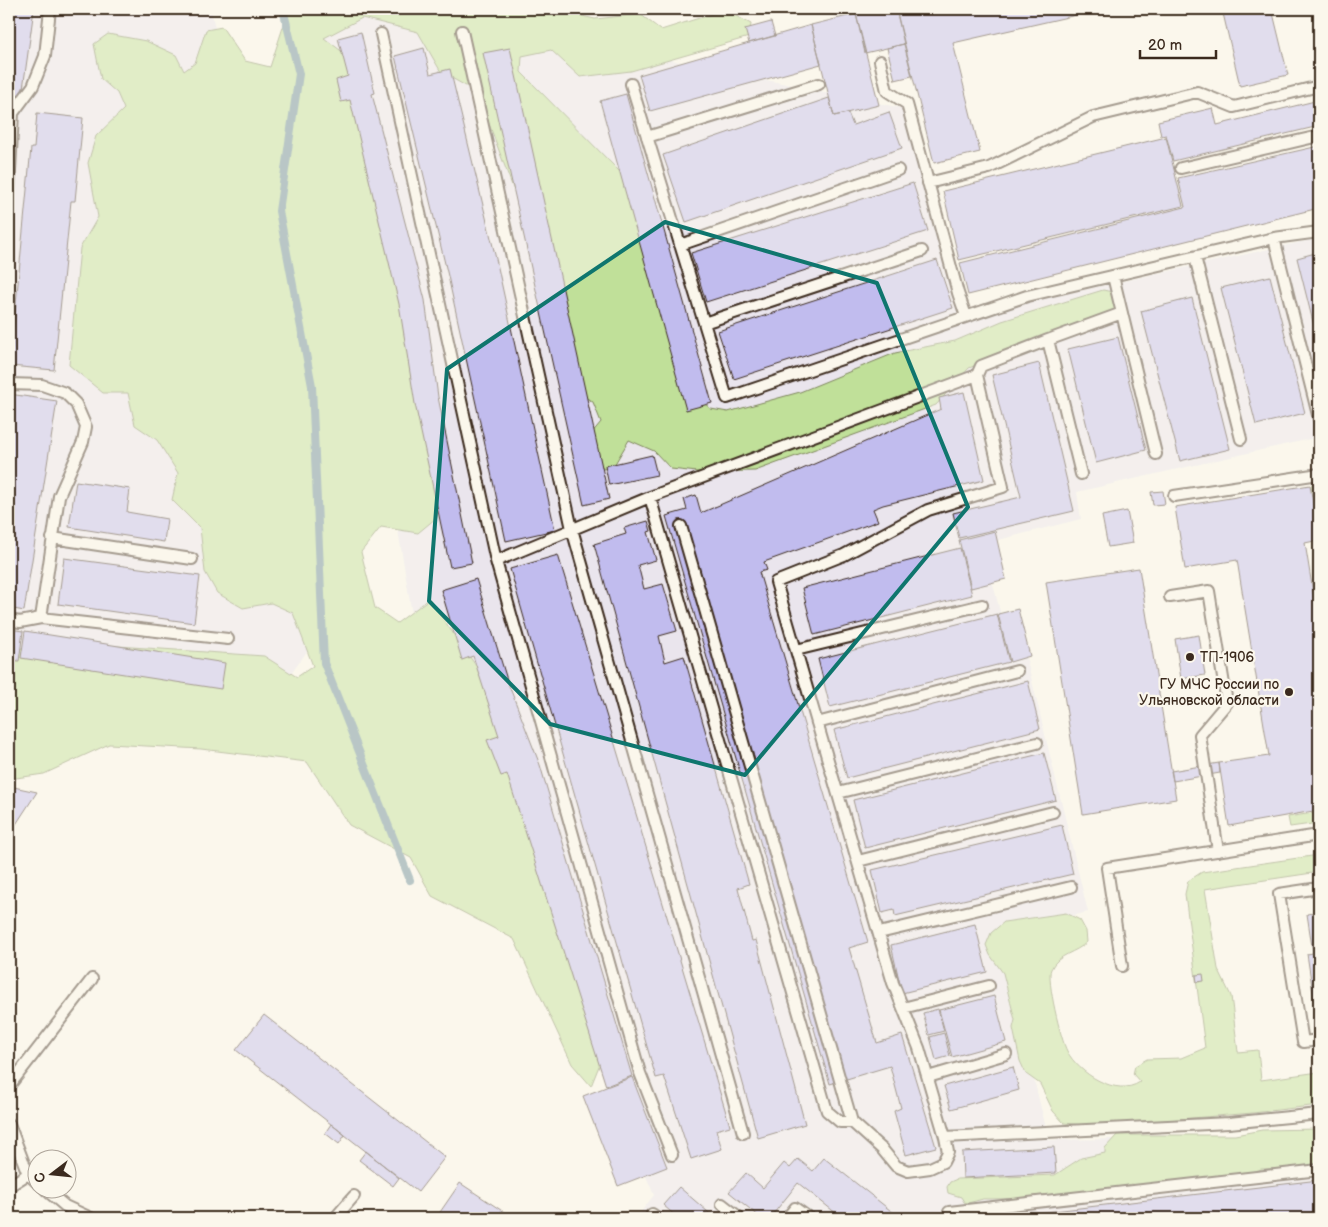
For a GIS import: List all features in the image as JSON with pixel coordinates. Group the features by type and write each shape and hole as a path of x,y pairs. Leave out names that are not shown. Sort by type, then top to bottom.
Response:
{"lane":[{"path":"9,192 13,113 33,86 45,56 50,9"},
{"path":"462,31 572,529 743,1133"},
{"path":"381,34 496,561 640,1073 672,1155"},
{"path":"880,61 887,91 906,104 966,316"},
{"path":"631,84 727,398 1027,296 1274,238 1319,232"},
{"path":"647,137 819,84"},
{"path":"928,183 989,168 1093,117 1197,92 1234,106 1319,86"},
{"path":"1181,168 1319,136"},
{"path":"680,245 898,170"},
{"path":"1274,238 1319,419"},
{"path":"704,323 922,250"},
{"path":"1195,257 1241,439"},
{"path":"1113,276 1156,454"},
{"path":"681,526 852,1122 882,1149 896,1166 908,1171 930,1168 943,1162 948,1152 946,1137 928,1077 879,933 776,582 844,555 928,510 1003,487 977,375 980,366 1122,313"},
{"path":"1048,340 1081,474"},
{"path":"496,561 650,497 977,375"},
{"path":"9,384 42,385 65,393 76,404 86,427 83,442 59,496 41,618"},
{"path":"1174,496 1319,474"},
{"path":"650,497 827,1111 840,1122 852,1122"},
{"path":"52,538 192,559"},
{"path":"1170,597 1209,591 1227,703 1200,735 1218,851"},
{"path":"796,650 982,604"},
{"path":"9,620 20,622 41,618 228,639"},
{"path":"818,723 1017,671"},
{"path":"838,793 1037,743"},
{"path":"858,861 1053,812"},
{"path":"1122,966 1106,868 1319,835"},
{"path":"879,933 1071,887"},
{"path":"1319,888 1279,894 1303,1042 1319,1040"},
{"path":"9,1086 92,979"},
{"path":"903,1008 989,986"},
{"path":"928,1077 1006,1054"},
{"path":"946,1137 1229,1123 1319,1114"},
{"path":"9,1124 28,1174 9,1186"},
{"path":"953,1218 949,1212 1319,1170"},
{"path":"335,1218 354,1196"},
{"path":"58,1200 65,1206 91,1218"},
{"path":"722,1204 740,1218"},
{"path":"787,1218 796,1208 809,1218"}],"highlighted area":[{"path":"665,222 877,283 968,507 745,775 550,724 429,601 447,369"}],"shaded area":[{"path":"9,9 211,9 336,610 263,714 9,690"},
{"path":"311,9 425,9 902,108 966,316 1319,238 1319,437 1077,492 1081,519 983,544 1012,659 1026,656 1088,912 998,934 1049,1140 1319,1136 1319,1218 636,1218 654,1195 417,644"}],"green space":[{"path":"289,9 552,9 595,19 640,14 661,30 725,10 751,24 749,37 631,71 580,77 551,50 522,56 521,72 627,179 696,396 711,409 728,412 800,392 895,353 955,341 1002,321 1103,290 1122,294 1117,309 969,368 936,405 755,471 697,472 671,469 654,451 629,440 613,467 598,470 586,440 601,422 593,402 564,384 535,247 485,113 473,90 441,72 418,32 362,18 324,38 348,56 442,470 436,518 418,533 381,527 361,552 375,608 397,623 429,599 479,670 601,1061 591,1086 572,1064 514,939 432,896 411,858 349,825 307,762 201,749 109,744 44,774 9,779 9,652 44,641 264,656 297,677 313,666 293,613 271,603 243,608 217,593 205,572 200,528 172,500 178,473 157,440 135,425 128,393 103,393 69,365 80,248 98,217 88,163 96,136 124,109 117,93 101,79 94,44 108,34 146,41 176,55 184,71 195,63 206,30 222,27 245,61 270,67"},
{"path":"1319,483 1319,534 1311,485"},
{"path":"1319,812 1319,823 1290,827 1288,817"},
{"path":"1319,855 1319,872 1205,889 1218,969 1231,996 1238,1052 1258,1050 1261,1080 1319,1072 1319,1105 1253,1113 1093,1126 1064,1123 1053,1111 1040,1084 1026,1074 1020,1061 1013,1028 1015,1020 1003,973 990,955 986,945 991,933 1004,922 1066,913 1080,920 1086,931 1087,942 1058,960 1051,969 1050,975 1052,996 1061,1035 1072,1059 1089,1075 1110,1085 1120,1087 1131,1086 1140,1082 1133,1074 1135,1066 1147,1059 1181,1058 1205,1048 1185,894 1188,881 1202,872"},
{"path":"1319,1129 1319,1167 1261,1169 1251,1174 1144,1186 1131,1184 1086,1198 983,1199 968,1203 964,1202 961,1197 948,1193 947,1187 950,1182 957,1179 1055,1175 1081,1158 1105,1153 1105,1148 1117,1135 1235,1135 1262,1130"}],"building":[{"path":"9,9 34,9 22,96 13,95 9,141"},
{"path":"879,9 896,9 904,44 865,53 856,14"},
{"path":"896,9 1103,9 953,43 980,152 934,163"},
{"path":"1222,9 1272,9 1288,75 1240,86"},
{"path":"856,14 879,105 834,116 811,25"},
{"path":"771,22 775,36 749,43 745,29"},
{"path":"811,25 821,64 650,111 639,75"},
{"path":"361,32 375,93 372,94 425,300 438,397 472,563 450,567 415,404 399,304 350,100 341,102 336,80 348,76 338,38"},
{"path":"904,44 912,76 895,80 887,48"},
{"path":"424,48 430,74 450,69 497,263 555,530 506,541 448,276 395,56"},
{"path":"510,48 609,499 584,505 483,53"},
{"path":"626,94 712,403 686,410 600,101"},
{"path":"829,98 834,116 848,113 853,125 889,112 902,148 686,222 663,155"},
{"path":"1319,100 1319,126 1173,161 1166,135 1161,136 1158,121 1213,108 1217,125"},
{"path":"37,113 83,118 75,201 71,201 54,370 10,366 31,148 34,148"},
{"path":"1166,137 1183,206 959,260 943,191"},
{"path":"1319,146 1319,208 968,295 960,263 1185,207 1178,178"},
{"path":"913,183 928,231 706,302 691,253"},
{"path":"1319,252 1319,346 1297,258"},
{"path":"937,260 953,308 734,379 718,331"},
{"path":"1270,276 1305,413 1256,425 1221,288"},
{"path":"1192,298 1230,449 1180,461 1141,311"},
{"path":"1118,337 1146,450 1096,463 1068,349"},
{"path":"1039,363 1074,511 959,538 953,513 1021,497 992,375"},
{"path":"964,392 984,480 873,509 878,521 764,562 767,570 759,572 868,942 849,948 877,1043 902,1035 936,1147 906,1155 894,1111 901,1108 890,1066 830,1084 666,516 687,510 684,499 696,495 701,513 941,409 939,398"},
{"path":"9,394 57,401 24,611 9,608"},
{"path":"652,455 657,475 609,485 605,466"},
{"path":"76,481 130,489 127,512 167,519 164,542 69,527"},
{"name":"ГУ МЧС России по Ульяновской области","path":"1310,485 1319,540 1305,543 1319,629 1319,810 1229,826 1219,763 1269,756 1237,560 1185,569 1175,507"},
{"path":"1163,491 1165,504 1153,505 1151,492"},
{"path":"1127,511 1133,543 1108,547 1102,516"},
{"path":"648,521 651,531 648,532 656,560 638,565 644,589 663,584 677,631 659,636 665,662 684,656 749,884 738,888 752,941 756,940 805,1124 758,1138 594,544 626,534 624,528"},
{"path":"995,531 1006,579 971,588 959,540"},
{"path":"960,548 972,595 814,635 802,588"},
{"path":"558,555 730,1126 716,1130 722,1149 691,1159 664,1076 656,1078 510,569"},
{"path":"64,558 200,576 194,623 58,604"},
{"path":"1139,568 1176,799 1083,814 1046,582"},
{"path":"476,579 508,683 540,765 632,1076 606,1086 507,774 501,776 487,740 499,736 473,656 462,660 441,590"},
{"path":"1018,609 1030,656 1010,662 998,614"},
{"path":"997,614 1009,662 830,707 818,659"},
{"path":"9,629 23,631 19,661 9,660"},
{"path":"25,631 225,663 221,689 21,658"},
{"name":"ТП-1906","path":"1199,635 1205,675 1181,679 1175,639"},
{"path":"1028,681 1040,729 847,778 834,730"},
{"path":"1044,753 1056,800 865,848 853,800"},
{"path":"1219,763 1220,773 1173,781 1171,771"},
{"path":"9,786 37,792 9,835"},
{"path":"1062,825 1073,874 895,916 894,910 882,913 872,870"},
{"path":"1319,912 1319,952 1313,953 1307,914"},
{"path":"975,924 987,972 902,993 891,945"},
{"path":"1319,952 1319,1033 1307,954"},
{"path":"1203,974 1204,981 1197,982 1196,975"},
{"path":"994,996 1006,1042 952,1057 939,1010"},
{"path":"938,1009 944,1031 929,1035 923,1013"},
{"path":"264,1015 445,1157 418,1192 236,1050"},
{"path":"944,1033 950,1056 936,1060 930,1037"},
{"path":"1013,1067 1019,1090 951,1109 944,1086"},
{"path":"632,1077 667,1167 618,1186 583,1096"},
{"path":"331,1124 345,1135 339,1144 325,1133"},
{"path":"1054,1147 1056,1173 963,1178 962,1152"},
{"path":"366,1151 399,1178 393,1186 359,1160"},
{"path":"824,1158 900,1218 842,1218 798,1183 770,1218 761,1218 729,1192 746,1173 763,1188 784,1163 790,1168 798,1159 813,1171"},
{"path":"1319,1180 1319,1218 994,1218"},
{"path":"460,1183 513,1218 436,1218"},
{"path":"679,1187 715,1218 678,1218 663,1205"}],"waterway":[{"path":"283,9 299,74 279,211 312,386 324,663 410,880"}],"place":[{"name":"ТП-1906","path":"1190,657"},
{"name":"ГУ МЧС России по Ульяновской области","path":"1289,692"}]}
